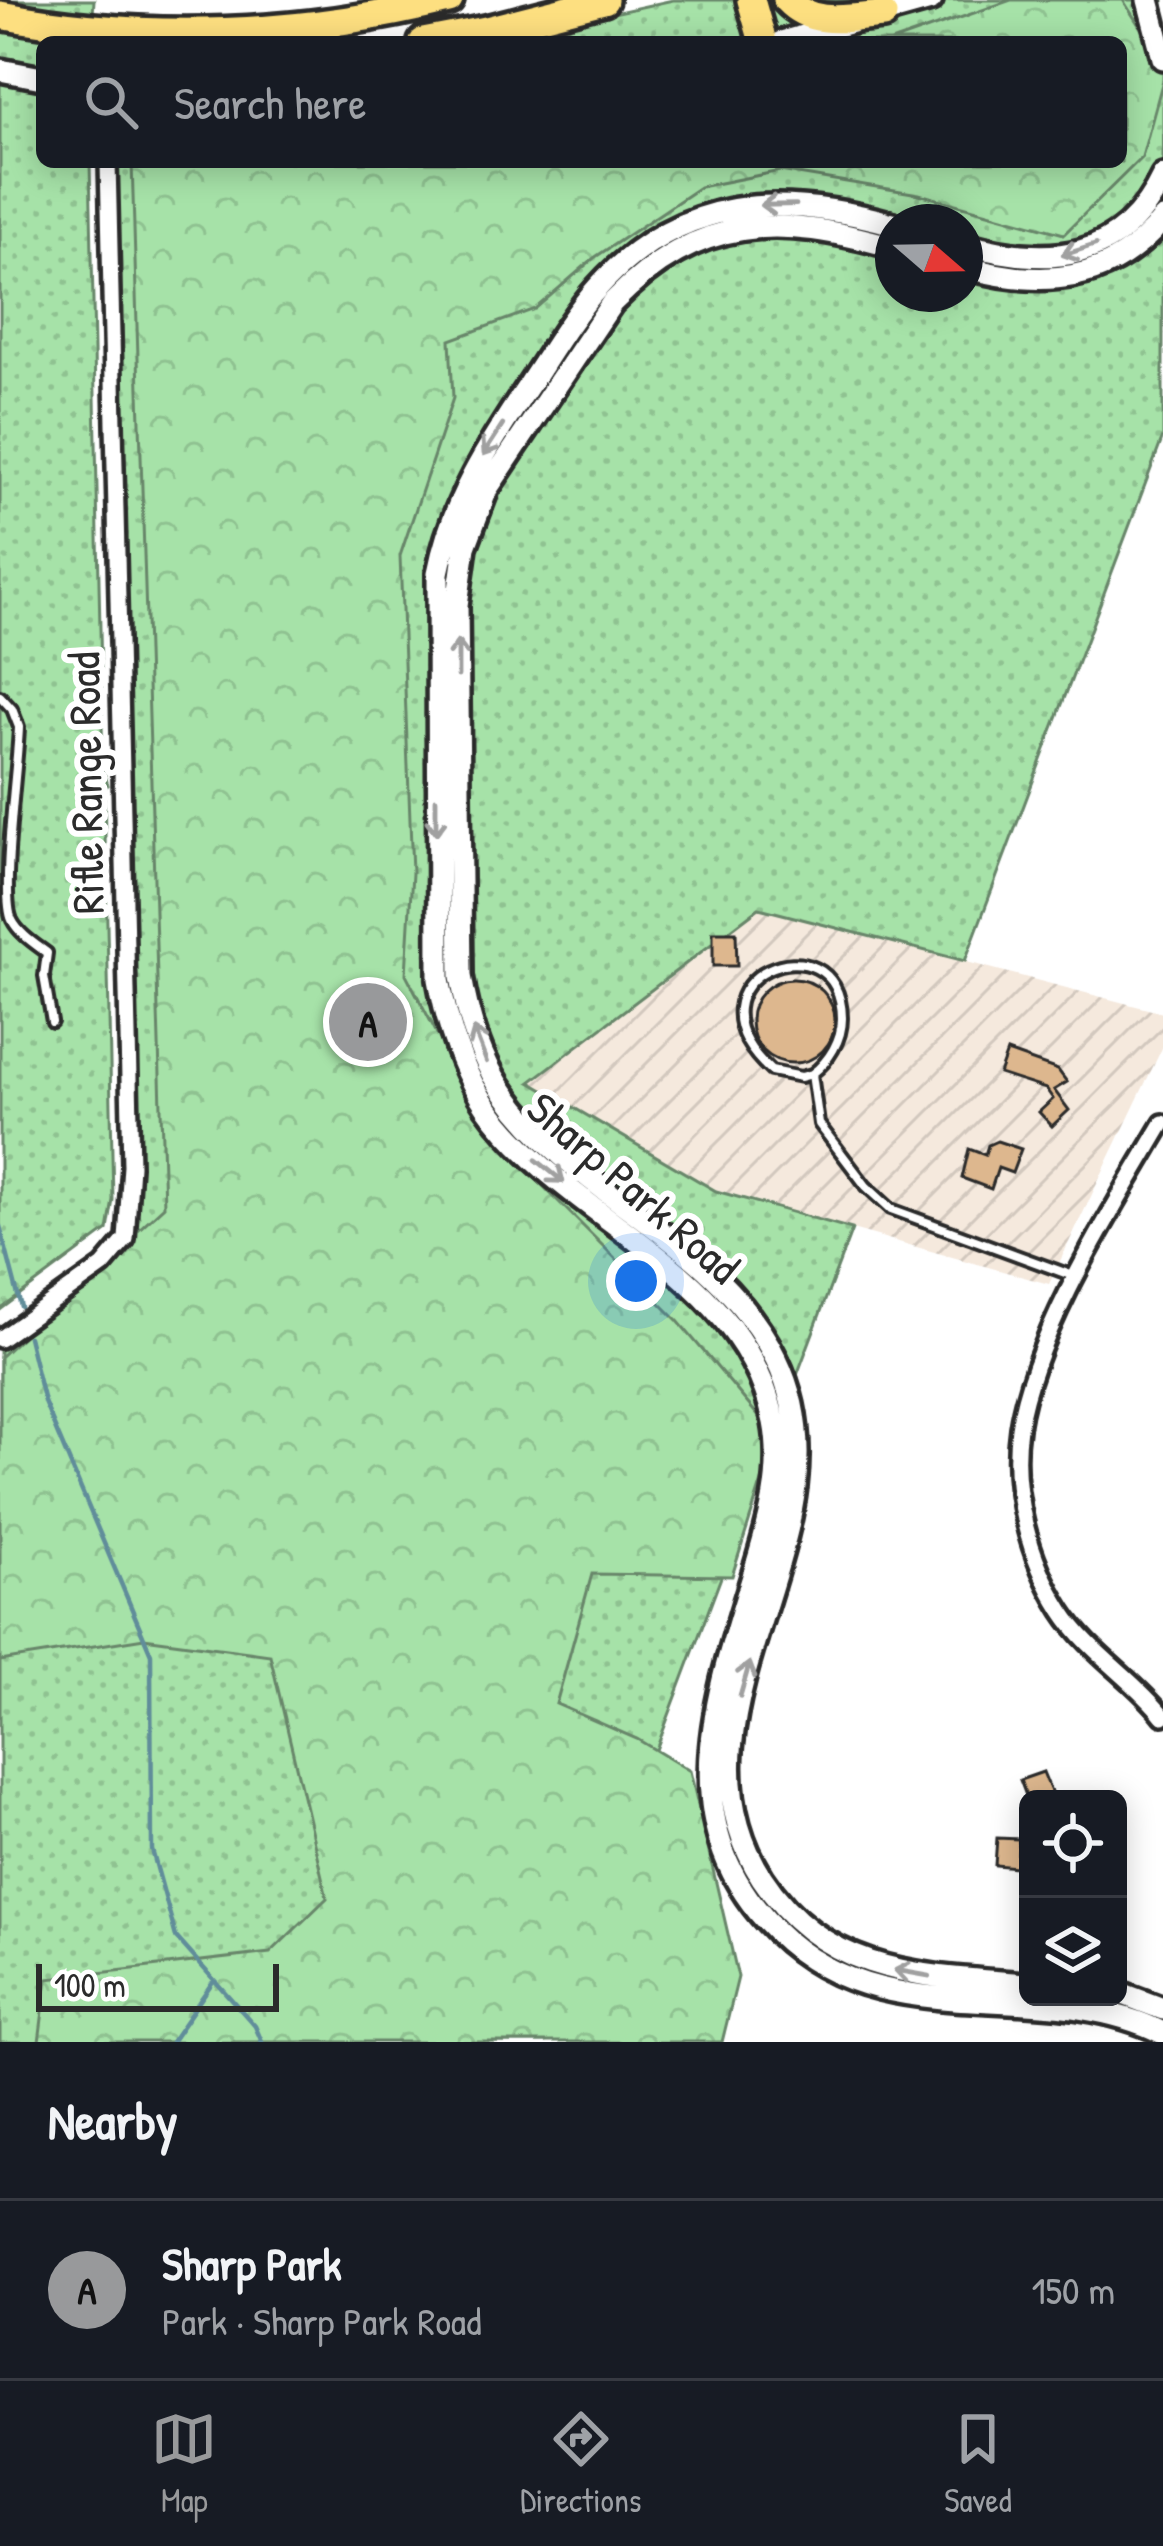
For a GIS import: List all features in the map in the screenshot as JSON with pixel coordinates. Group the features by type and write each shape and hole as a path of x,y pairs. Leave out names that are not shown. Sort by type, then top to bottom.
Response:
{"highway":[{"path":"0,15 118,30 224,32 295,27 449,0"},
{"path":"449,36 604,0"},
{"path":"751,0 761,36"},
{"path":"786,0 799,13 814,17 884,15"},
{"path":"786,0 789,36"},
{"path":"118,30 138,36"}],"main road":[{"path":"804,36 931,0"},
{"path":"1136,0 1155,32"},
{"path":"1148,0 1163,58"},
{"path":"0,70 36,77"},
{"path":"983,248 1024,258 1071,255 1095,246 1127,225 1154,196 1163,176"},
{"name":"Sharp Park Road","path":"875,219 789,203 730,209 670,231 620,265 596,290 485,452 454,508 438,573 440,979 455,1043 486,1105 528,1153 710,1302 745,1348 767,1396 778,1450 772,1508 721,1682 709,1746 712,1808 721,1841 755,1907 802,1953 862,1984 922,1998 1112,2013 1163,2033"},
{"path":"983,271 1022,279 1077,276 1130,251 1163,218"},
{"name":"Sharp Park Road","path":"875,242 817,227 764,226 708,238 668,257 612,303 488,489 464,547 458,605 461,976 475,1036 513,1105 542,1137 724,1286 764,1336 788,1389 799,1449 794,1512 742,1687 731,1748 734,1804 754,1866 791,1916 856,1958 925,1976 1019,1983"},
{"path":"1127,1995 1163,2009"}],"street":[{"name":"Rifle Range Road","path":"0,1340 103,1266 126,1239 131,1166 108,168"},
{"path":"1163,1123 1077,1277 1036,1370 1019,1426 1017,1468 1022,1509 1048,1586 1064,1615 1163,1716"}],"lane":[{"path":"0,697 12,709 19,727 10,918 47,953 44,976 52,1022"},
{"path":"780,962 800,963 822,973 837,992 842,1028 828,1058 812,1074 801,1077 771,1071 744,1037 741,1004 748,984 754,975 780,962"},
{"path":"812,1074 819,1124 866,1186 891,1210 1077,1277"}],"shaded area":[{"path":"759,908 1163,1013 1163,1046 1049,1284 716,1191 530,1082"}],"green space":[{"path":"0,0 94,0 91,36 36,36 36,168 90,168 103,769 108,785 104,788 113,1200 108,1230 0,1310"},
{"path":"673,0 1163,0 1163,437 965,961 759,908 530,1082 716,1191 852,1229 546,2042 0,2042 0,1339 126,1239 111,168 1127,168 1127,36 508,36"},
{"path":"1011,0 1123,0 1163,63 1163,80 1142,157 1064,234 983,212 983,204 955,204 780,171 700,187 594,258 535,309 450,340 453,398 400,556 412,873 406,974 487,1130 678,1321 776,1437 732,1576 592,1574 556,1704 637,1739 690,1771 738,1977 722,2042 39,2042 47,1979 270,1953 327,1898 270,1655 144,1638 0,1661 0,1357 164,1206 132,168 1127,168 1127,36 908,36"}],"building":[{"path":"713,932 736,932 737,966 713,966"},
{"path":"793,979 823,991 835,1021 823,1051 793,1063 763,1051 751,1021 763,991"},
{"path":"1007,1052 1058,1070 1067,1082 1054,1090 1069,1110 1052,1126 1039,1112 1053,1099 1046,1089 999,1074"},
{"path":"997,1141 1021,1149 1012,1173 998,1168 991,1189 962,1178 969,1149 985,1155 988,1145"},
{"path":"1043,1772 1050,1790 1024,1790 1020,1780"},
{"path":"997,1838 1019,1839 1017,1867 995,1865"}],"waterway":[{"path":"0,1226 21,1307"},
{"path":"28,1337 44,1402 151,1654 152,1850 176,1937 255,2026 262,2042"},
{"path":"171,2042 212,1983"}],"place":[{"name":"Sharp Park","path":"368,1022"}]}
